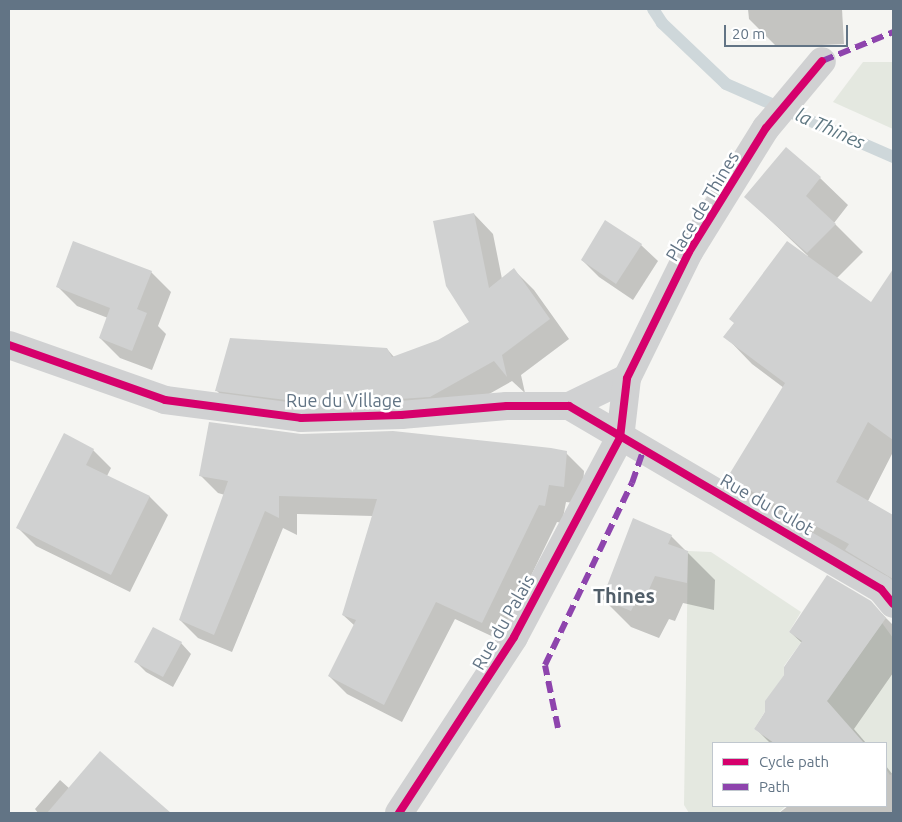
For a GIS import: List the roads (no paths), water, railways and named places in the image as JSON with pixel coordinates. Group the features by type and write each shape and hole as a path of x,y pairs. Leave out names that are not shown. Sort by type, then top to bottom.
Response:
{"street":[{"name":"Place de Thines","path":"620,438 627,378 689,252 766,128 822,61"},
{"name":"Rue du Village","path":"9,345 165,400 301,418 401,415 507,406 570,406 627,378"},
{"path":"570,406 620,438"},
{"name":"Rue du Culot","path":"620,438 781,528 881,589 893,604"},
{"name":"Rue du Palais","path":"399,813 514,637 620,438"}],"waterway":[{"name":"la Thines","path":"653,9 662,23 726,84 893,157"}],"district":[{"name":"Thines","path":"624,595"}]}
